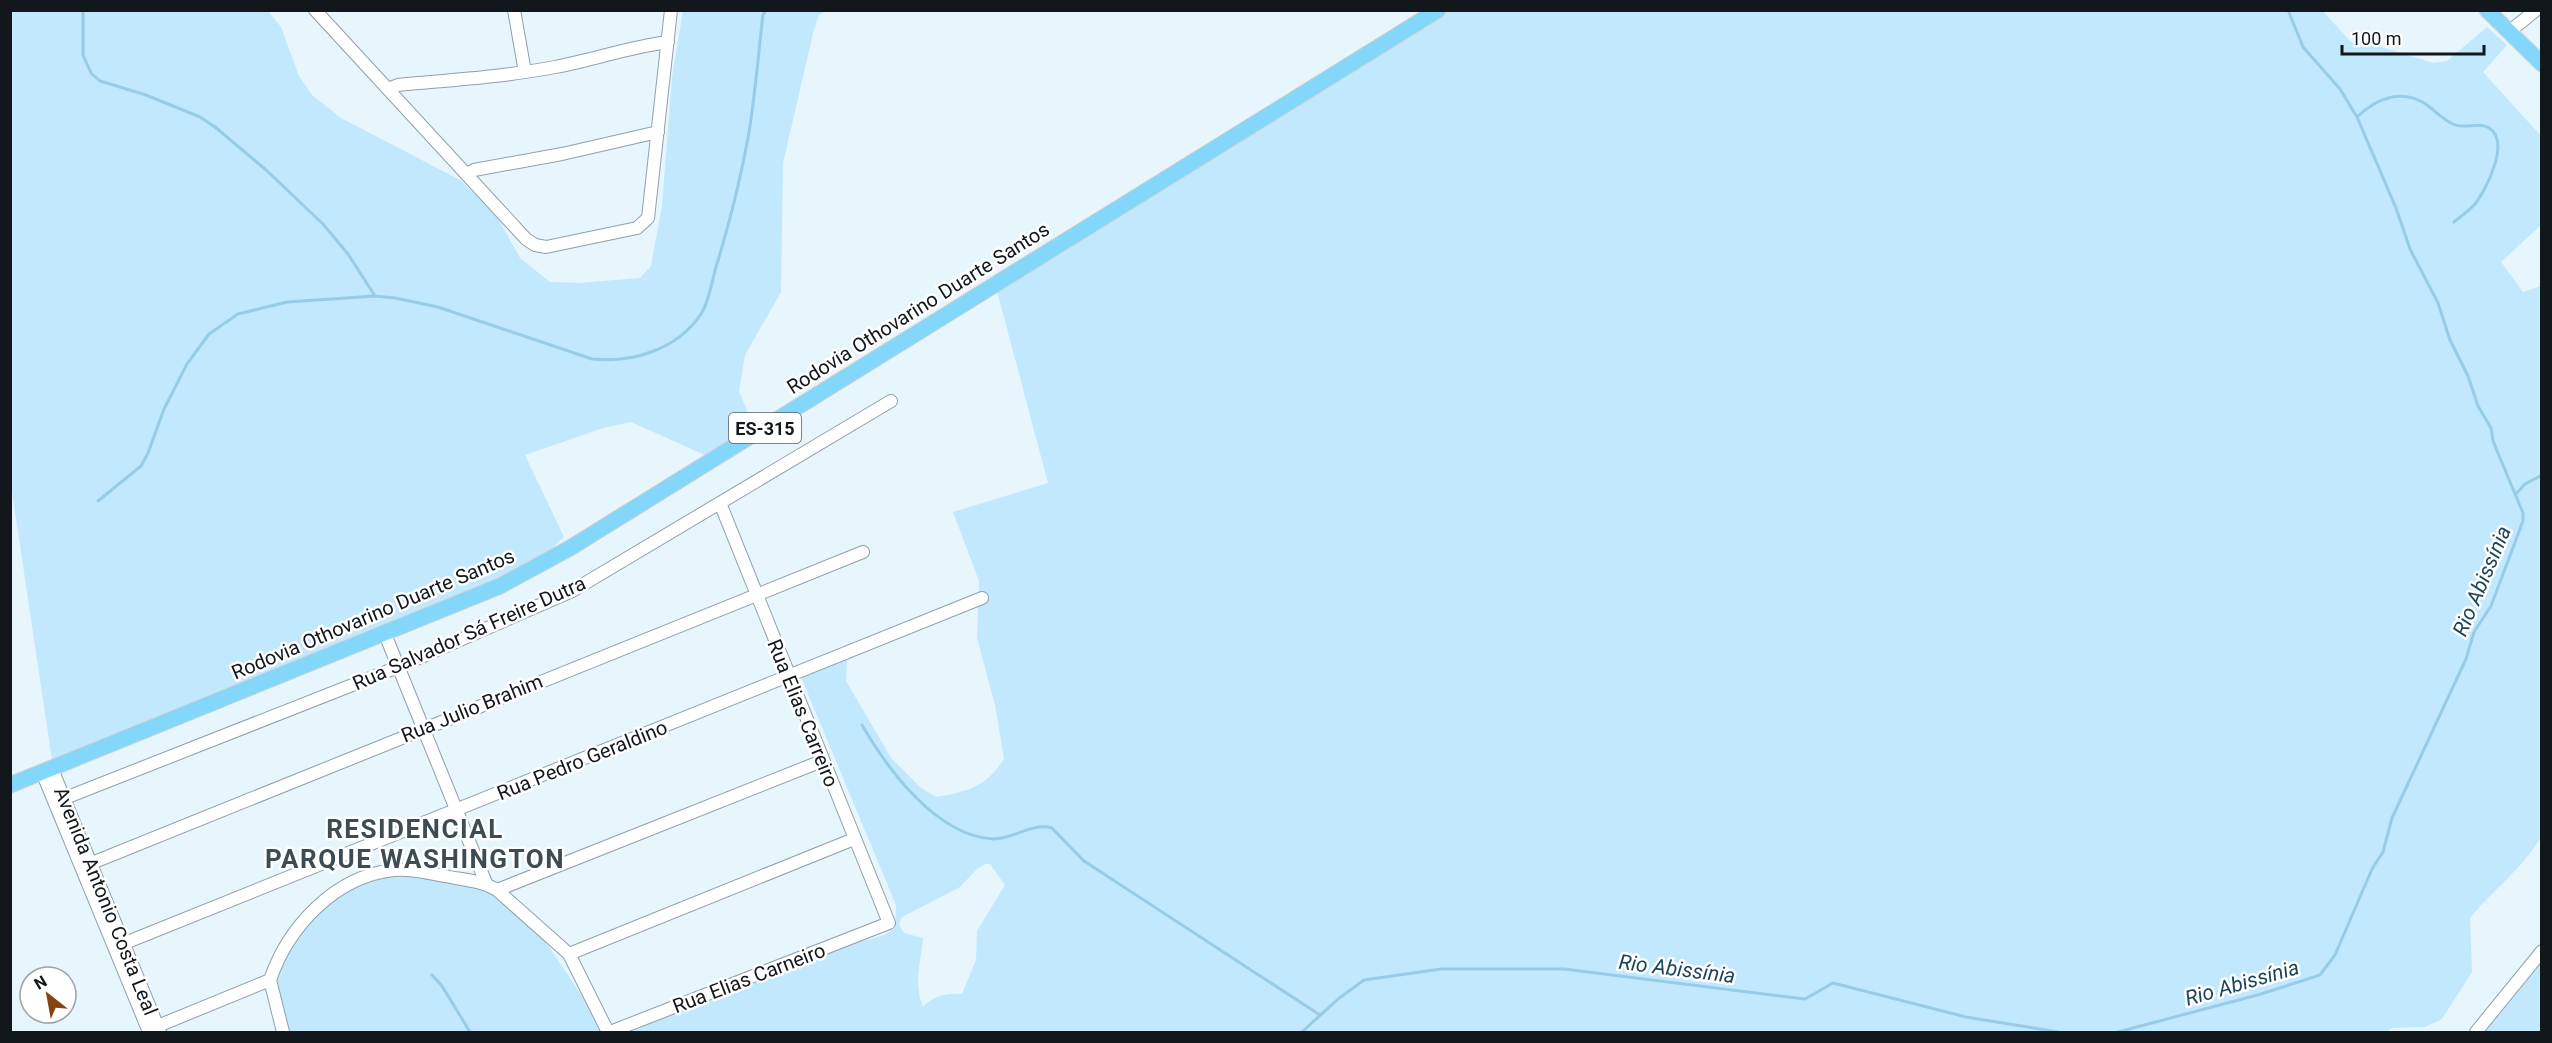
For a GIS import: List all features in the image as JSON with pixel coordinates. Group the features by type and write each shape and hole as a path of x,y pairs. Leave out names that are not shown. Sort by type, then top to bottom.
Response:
{"main road":[{"name":"Rodovia Othovarino Duarte Santos","path":"10,785 500,586 570,548 1438,10"},
{"path":"2487,10 2541,64"}],"street":[{"path":"315,10 526,239 535,245 546,247 637,228 645,222 650,213 671,10"},
{"path":"514,10 525,72"},
{"path":"2510,32 2535,10"},
{"path":"388,89 398,85 525,72 585,61 644,45 668,42"},
{"path":"466,174 474,170 562,154 658,132"},
{"name":"Rua Salvador Sá Freire Dutra","path":"60,800 398,667 572,591 891,401"},
{"name":"Rua Elias Carreiro","path":"720,503 889,923"},
{"name":"Rua Julio Brahim","path":"87,864 863,552"},
{"name":"Rua Pedro Geraldino","path":"119,945 982,598"},
{"path":"385,634 457,811 492,886"},
{"path":"283,1032 270,980 287,943 311,912 341,888 362,877 394,870 412,870 492,886 822,761"},
{"name":"Avenida Antonio Costa Leal","path":"47,770 154,1030"},
{"path":"569,954 854,840"},
{"name":"Rua Elias Carneiro","path":"492,886 569,954 609,1032 889,923"},
{"path":"2476,1032 2541,951"},
{"path":"154,1030 270,980"}],"shaded area":[{"path":"2322,10 2350,41 2362,47 2378,46 2434,63 2447,61 2487,27 2507,45 2483,72 2542,137 2541,225 2501,262 2523,292 2541,286 2541,837 2526,859 2470,918 2472,972 2442,1019 2425,1027 2392,1028 2386,1032 631,1032 717,992 845,946 884,935 895,928 896,905 801,677 847,658 846,681 891,758 921,788 936,797 975,787 990,776 1004,759 995,705 977,638 979,581 953,512 1048,483 997,291 1449,11","holes":["985,864 990,864 1005,885 977,931 976,960 962,994 941,996 931,1000 923,1007 918,989 923,938 904,933 899,924 902,917 960,887 975,871"]},
{"path":"10,11 268,11 281,27 299,76 312,95 341,118 460,180 495,213 520,258 550,282 579,283 640,278 651,266 662,206 672,77 683,11 825,11 819,15 814,29 783,163 781,292 745,355 739,391 753,425 705,455 631,422 603,428 525,455 564,537 548,552 463,595 52,760 10,478"},
{"path":"404,876 474,884 503,900 543,938 588,1005 603,1032 285,1032 273,997 277,962 295,936 337,896 365,880"},
{"path":"2541,962 2541,1032 2482,1032"}],"waterway":[{"path":"83,10 83,55 91,73 100,81 146,95 200,117 215,127 265,169 323,224 348,254 375,296"},
{"path":"98,501 141,466 164,409 187,364 209,334 238,314 287,302 375,296 395,298 438,307 592,359 607,360 653,352 679,337 701,314 706,304 730,219 748,138 763,15 766,10"},
{"name":"Rio Abissínia","path":"2118,1032 2261,994 2320,975 2335,955 2372,869 2383,852 2392,818 2466,659 2474,632 2491,606 2523,521 2523,513 2493,441 2491,428 2478,406 2468,376 2450,340 2438,303 2410,249 2396,208 2357,117 2340,89 2303,47 2288,10"},
{"path":"2357,117 2381,100 2399,96 2408,97 2427,105 2453,124 2485,126 2495,134 2498,143 2497,154 2485,188 2475,204 2454,222"},
{"path":"2516,494 2525,484 2542,475"},
{"path":"862,725 900,780 916,798 953,826 972,835 993,839 1008,837 1037,827 1052,828 1084,861 1320,1015"},
{"name":"Rio Abissínia","path":"1302,1032 1338,999 1364,980 1441,969 1564,969 1805,999 1833,983 1966,1017 2058,1032"},
{"path":"432,975 442,986 470,1032"}],"district":[{"name":"RESIDENCIAL PARQUE WASHINGTON","path":"415,844"}]}
